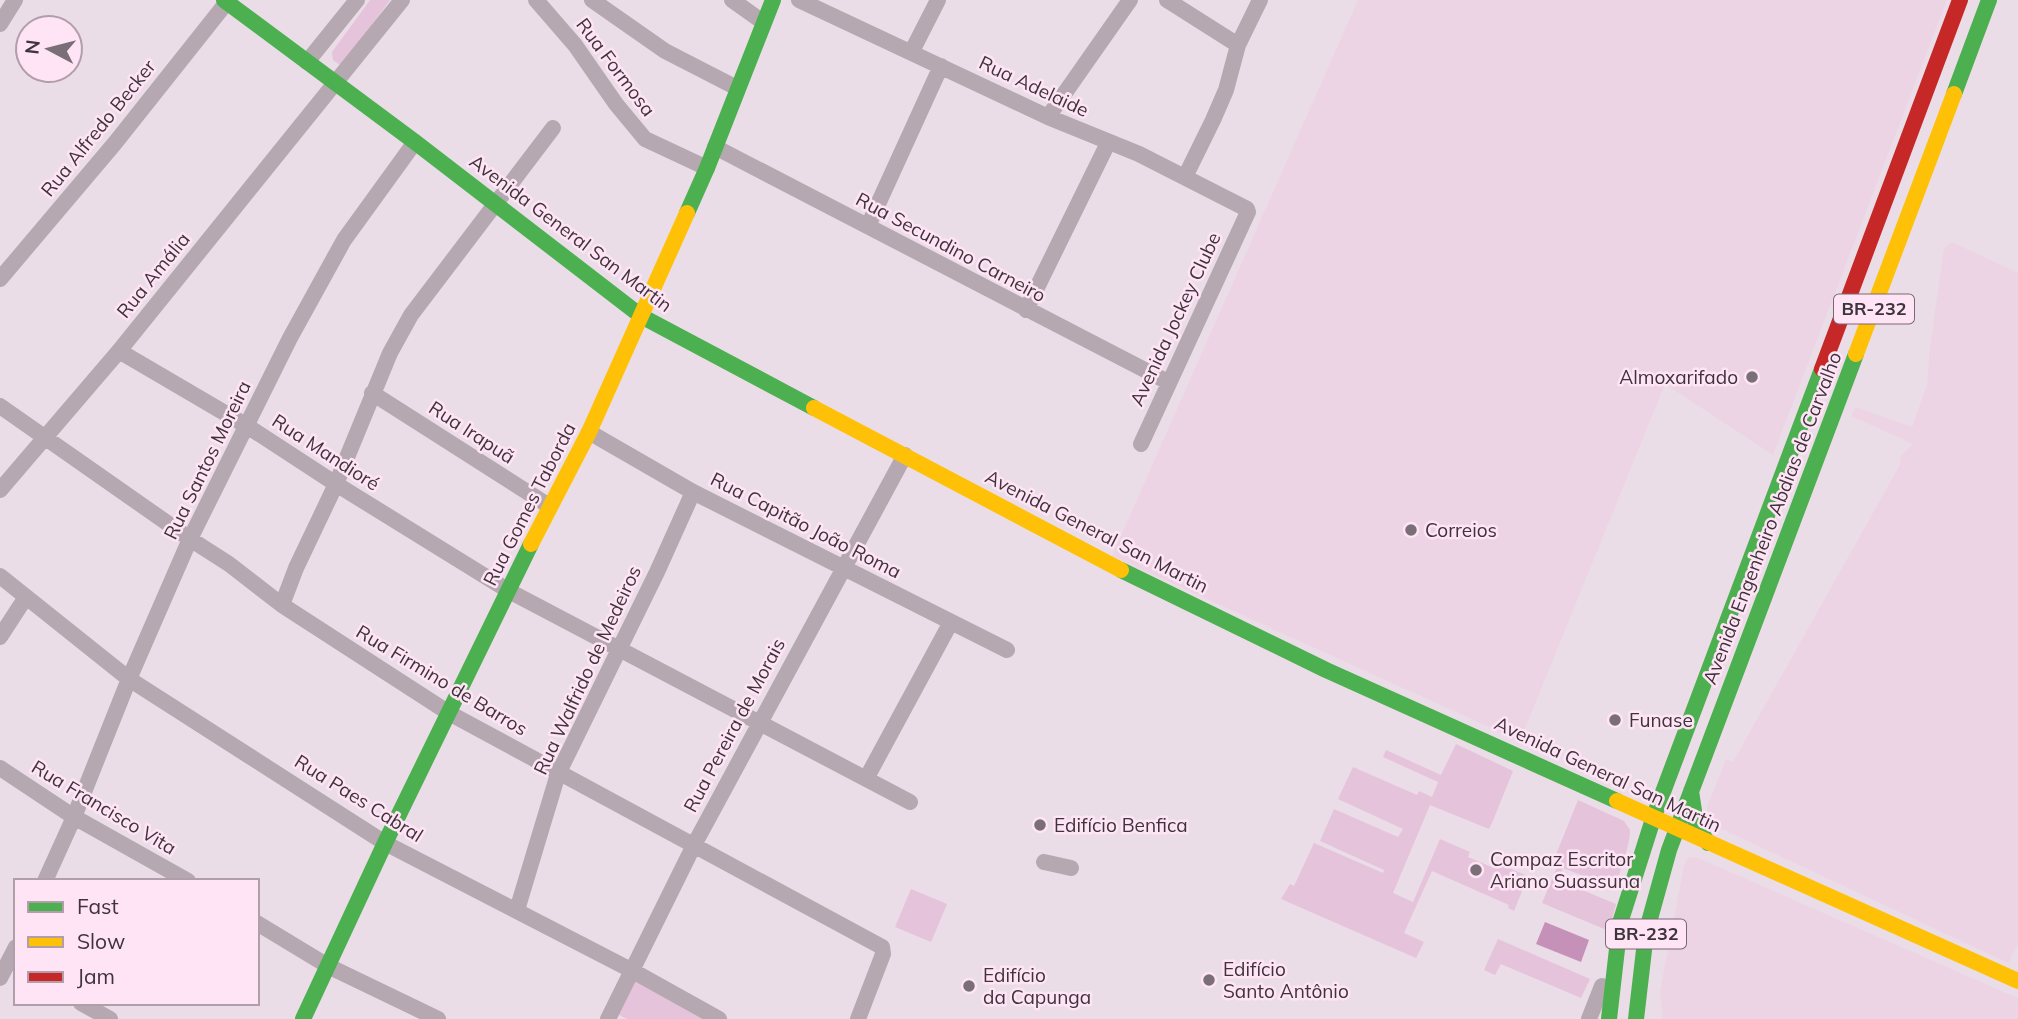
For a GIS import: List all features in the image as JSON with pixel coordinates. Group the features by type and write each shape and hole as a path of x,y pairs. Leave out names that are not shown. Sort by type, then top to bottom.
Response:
{"main road":[{"name":"Rua Gomes Taborda","path":"303,1019 385,843 549,506 589,432 707,168 773,0"},
{"name":"Avenida Engenheiro Abdias de Carvalho","path":"1609,1019 1620,923 1654,816 1960,0"},
{"name":"Avenida Engenheiro Abdias de Carvalho","path":"1636,1012 1646,933 1677,827 1989,0"},
{"name":"Avenida General San Martin","path":"225,1 415,142 641,316 726,363 905,454 1131,575 1326,670 2018,981"},
{"path":"1695,820 1751,676 1756,652 1756,617 1746,568"},
{"path":"1636,1012 1623,958 1626,904 1639,835 1637,809 1665,786"},
{"path":"1665,864 1688,846 1708,843 1695,820 1691,788"},
{"path":"1639,835 1642,853"},
{"path":"1593,1012 1601,999 1612,994 1622,994 1629,998 1636,1012"}],"street":[{"path":"0,23 15,0"},
{"path":"307,62 357,0"},
{"name":"Rua Amália","path":"0,490 119,351 402,0"},
{"name":"Rua Formosa","path":"536,0 575,45 616,104 645,139 707,168"},
{"path":"592,0 665,51 737,88"},
{"path":"732,0 763,22"},
{"name":"Rua Adelaide","path":"799,0 1048,117 1139,154 1244,207 1248,212"},
{"path":"912,51 938,0"},
{"path":"1048,117 1130,0"},
{"path":"1167,0 1238,45"},
{"path":"1185,177 1226,90 1238,45 1260,0"},
{"name":"Rua Alfredo Becker","path":"0,279 115,143 225,1"},
{"path":"867,226 941,66"},
{"path":"282,605 310,536 336,484 372,393 411,315 553,128"},
{"name":"Rua Santos Moreira","path":"46,879 190,539 290,338 344,240 415,142"},
{"path":"1026,310 1108,143"},
{"name":"Rua Secundino Carneiro","path":"715,147 1168,382"},
{"name":"Avenida Jockey Clube","path":"1141,444 1248,212"},
{"name":"Rua Mandioré","path":"119,351 247,426 509,591 910,803"},
{"name":"Rua Irapuã","path":"372,393 549,506"},
{"name":"Rua Firmino de Barros","path":"0,406 229,564 282,605 449,713 882,947 884,954 858,1019"},
{"name":"Rua Capitão João Roma","path":"589,432 693,492 1007,650"},
{"name":"Rua Pereira de Morais","path":"608,1019 694,845 905,454"},
{"name":"Rua Walfrido de Medeiros","path":"517,910 558,774 693,492"},
{"name":"Rua Paes Cabral","path":"0,576 129,679 385,843 631,970 719,1019"},
{"path":"0,637 26,597"},
{"path":"866,779 951,622"},
{"name":"Rua Francisco Vita","path":"0,768 74,817 184,879"},
{"path":"1044,862 1071,868"},
{"path":"1593,1012 1620,923"},
{"path":"259,924 328,966 438,1019"},
{"path":"8,970 14,953"},
{"path":"85,1005 110,1019"}],"shaded area":[{"path":"370,0 390,0 340,65 333,60 332,52"},
{"path":"1358,0 1947,0 1773,455 1665,384 1520,741 1112,556"},
{"path":"1952,242 2018,273 2018,943 2008,963 1709,823 1707,807 1726,759 1733,762 1901,463 1901,456 1913,444 1851,416 1855,407 1912,427 1927,385 1944,248"},
{"path":"1456,744 1513,771 1492,823 1489,829 1430,805 1393,893 1413,902 1440,839 1470,852 1468,857 1494,868 1497,863 1528,876 1514,911 1508,908 1509,905 1432,871 1404,933 1424,942 1416,958 1281,899 1290,884 1294,886 1314,843 1383,873 1384,870 1320,841 1334,809 1398,837 1403,829 1338,799 1353,767 1417,795 1419,791 1432,797 1438,782 1383,757 1386,750 1441,775"},
{"path":"1578,800 1624,821 1630,830 1617,889 1563,868 1558,880 1616,904 1609,931 1542,903 1560,860 1555,857"},
{"path":"1689,857 1696,857 2018,998 2018,1019 1663,1019 1660,992 1684,865"},
{"path":"911,889 947,904 931,942 895,927"},
{"path":"1545,922 1589,940 1581,962 1536,944"},
{"path":"1498,939 1590,979 1581,998 1501,964 1495,975 1484,970"},
{"path":"635,978 712,1019 627,1019 617,1014"}],"traffic: fast":[{"path":"224,0 415,142 641,316 814,408"},
{"path":"687,213 773,0"},
{"path":"1954,94 1989,0"},
{"path":"1636,1019 1646,933 1669,850 1856,354"},
{"path":"1609,1019 1620,923 1654,816 1822,369"},
{"path":"303,1019 385,843 531,544"},
{"path":"1121,570 1326,670 1617,801"},
{"path":"1691,791 1696,824 1708,843"}],"traffic: slow":[{"path":"1856,354 1954,94"},
{"path":"531,544 589,432 687,213"},
{"path":"814,408 1121,570"},
{"path":"1617,801 2018,981"}],"traffic: jam":[{"path":"1822,369 1960,0"}],"place":[{"name":"Almoxarifado","path":"1752,377"},
{"name":"Correios","path":"1411,530"},
{"name":"Funase","path":"1615,720"},
{"name":"Edifício Benfica","path":"1040,825"},
{"name":"Compaz Escritor Ariano Suassuna","path":"1476,870"},
{"name":"Edifício Santo Antônio","path":"1209,980"},
{"name":"Edifício da Capunga","path":"969,986"}]}
